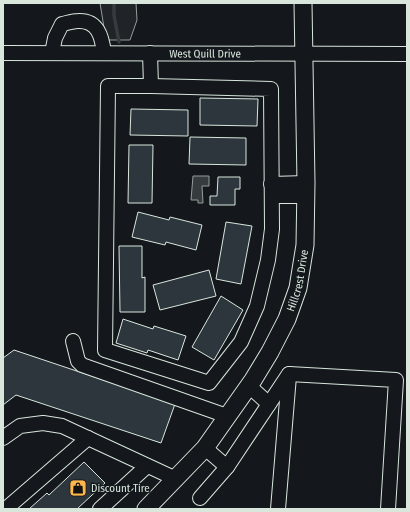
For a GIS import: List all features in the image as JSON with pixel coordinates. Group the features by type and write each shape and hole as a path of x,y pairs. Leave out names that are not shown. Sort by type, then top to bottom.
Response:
{"main road":[{"name":"Hillcrest Drive","path":"146,509 174,478 205,448 248,386 270,352 287,320 298,288 305,245 306,189 303,3"}],"street":[{"path":"52,53 55,38 62,24 78,20 87,22 98,29 102,39 104,53"},
{"name":"West Quill Drive","path":"3,53 407,54"},
{"path":"150,53 151,86"},
{"path":"108,86 151,86 271,89 272,229 268,260 257,306 241,342 209,383 105,350 108,86"},
{"path":"272,190 306,189"},
{"path":"73,340 78,361 82,365 227,416"},
{"path":"289,374 396,380 388,509"},
{"path":"200,498 227,467 289,374"},
{"path":"278,509 289,374"},
{"path":"248,386 269,404"},
{"path":"3,438 20,426 43,423 62,426 174,478"},
{"path":"7,506 88,438"},
{"path":"205,448 227,467"},
{"path":"100,509 147,466"}],"shaded area":[{"path":"100,3 136,3 137,20 130,40 106,40"},
{"path":"193,176 209,176 209,186 202,186 203,203 198,203 198,200 191,200"}],"building":[{"path":"200,98 258,99 257,126 200,125"},
{"path":"131,109 188,110 188,136 130,135"},
{"path":"190,137 246,138 246,165 189,164"},
{"path":"129,145 153,145 152,203 128,203"},
{"path":"218,177 240,177 240,189 235,189 235,205 210,205 210,196 217,196"},
{"path":"138,212 169,220 170,217 202,225 196,250 166,242 165,245 132,237"},
{"path":"226,222 252,226 241,284 216,279"},
{"path":"119,246 142,246 142,278 145,277 145,312 120,312"},
{"path":"209,270 216,296 160,310 153,285"},
{"path":"221,296 243,310 214,360 192,347"},
{"path":"123,319 153,329 154,326 186,336 178,360 148,350 147,353 116,343"},
{"path":"14,350 175,404 161,443 16,395 3,405 3,358"},
{"name":"Discount Tire","path":"84,462 105,483 77,509 29,509 47,493 49,495"}],"waterway":[{"path":"114,3 114,15 119,42"}],"place":[{"name":"Discount Tire","path":"78,488"}]}
